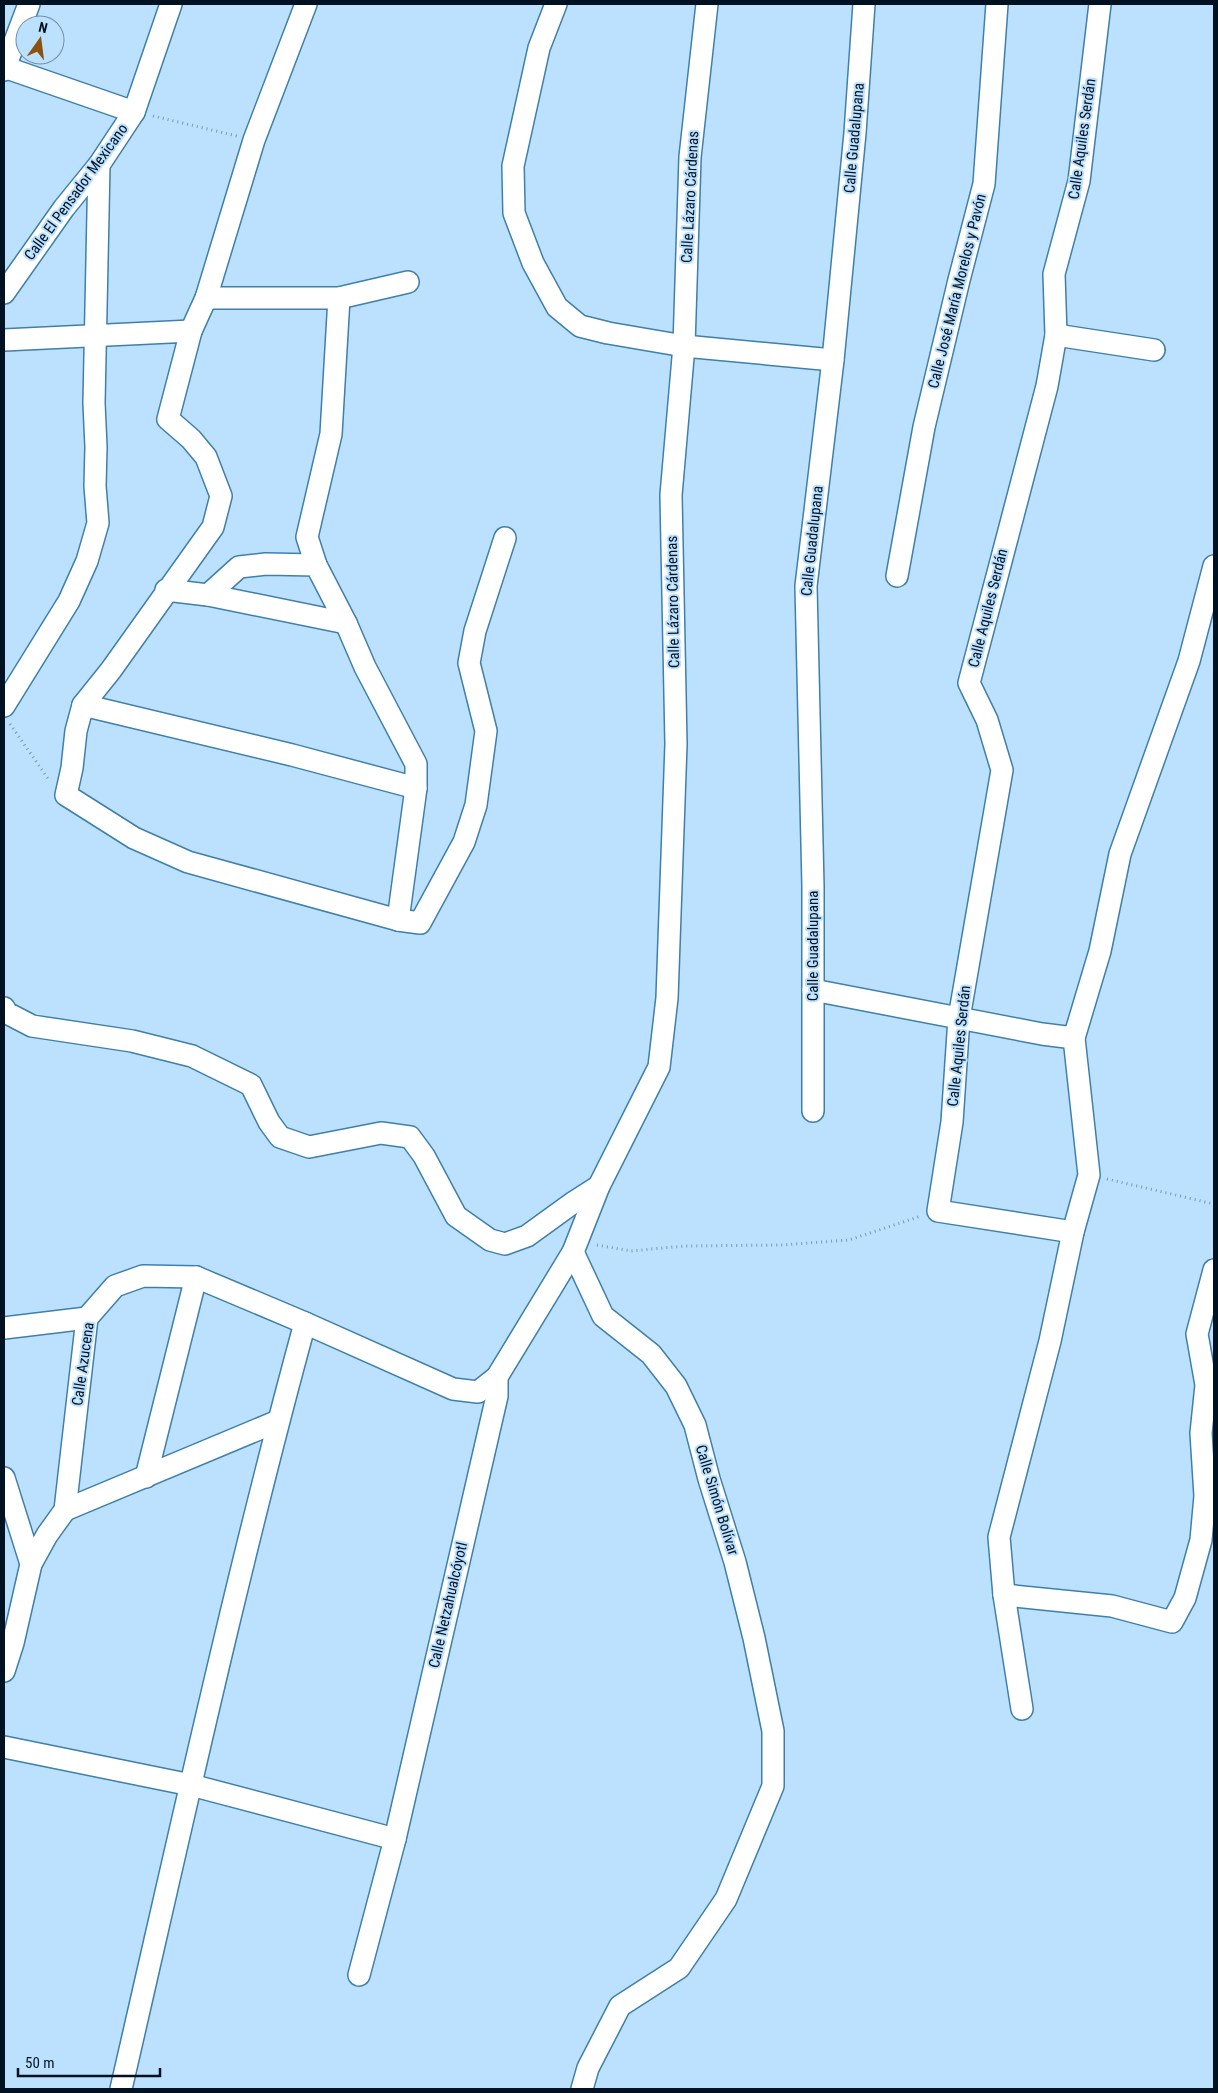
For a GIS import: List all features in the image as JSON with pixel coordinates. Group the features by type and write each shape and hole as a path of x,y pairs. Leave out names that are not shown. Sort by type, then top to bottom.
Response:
{"street":[{"path":"29,4 4,68 134,112"},
{"name":"Calle El Pensador Mexicano","path":"4,292 64,208 99,165 134,112 171,4"},
{"path":"306,4 254,140 206,298 190,330 168,419 191,439 206,457 221,496 213,527 83,705 76,731 72,768 66,795 134,838 188,862 398,920 420,923 464,842 476,805 486,731 469,663 475,630 505,538"},
{"path":"556,4 539,48 513,166 514,213 530,255 557,307 580,326 608,333 684,346 833,360"},
{"name":"Calle Lázaro Cárdenas","path":"575,1247 599,1186 659,1067 667,998 676,744 671,495 684,346 690,157 707,4"},
{"name":"Calle Guadalupana","path":"813,1111 813,886 806,586 833,360 855,133 864,4"},
{"name":"Calle José María Morelos y Pavón","path":"897,576 924,427 984,184 997,4"},
{"name":"Calle Aquiles Serdán","path":"938,1211 952,1122 959,1018 1002,770 987,720 969,683 1047,386 1056,335 1054,274 1079,181 1100,4"},
{"path":"7,715 69,601 87,561 98,523 95,486 94,403 99,165"},
{"path":"206,298 339,298 408,282"},
{"path":"339,298 331,434 307,537 316,566 346,623 365,668 416,764 416,788 398,920"},
{"path":"4,340 190,330"},
{"path":"1056,335 1154,350"},
{"path":"208,595 239,567 266,564 316,566"},
{"path":"1022,1709 1004,1596 998,1537 1050,1341 1073,1232 1089,1175 1074,1038 1100,951 1120,854 1189,661 1214,566"},
{"path":"166,590 208,595 346,623"},
{"path":"83,705 282,753 416,788"},
{"path":"814,990 1042,1034 1074,1038"},
{"path":"4,1008 7,1013 32,1026 132,1041 192,1056 250,1084 269,1122 280,1137 309,1147 381,1133 410,1136 424,1156 456,1216 490,1240 505,1244 527,1236 599,1186"},
{"path":"938,1211 1073,1232"},
{"name":"Calle Netzahualcóyotl","path":"359,1975 395,1839 497,1396 497,1377 575,1247"},
{"name":"Calle Simón Bolívar","path":"575,1247 603,1316 651,1354 676,1386 695,1425 709,1479 735,1562 754,1638 773,1731 773,1786 726,1899 679,1968 620,2006 588,2068 582,2089"},
{"path":"1004,1596 1112,1606 1172,1622 1185,1598 1201,1540 1205,1496 1201,1433 1206,1384 1197,1334 1214,1270"},
{"name":"Calle Azucena","path":"4,1671 8,1635 31,1564 47,1535 65,1510 87,1318 115,1286 143,1276 196,1277 453,1389 478,1392 497,1377"},
{"path":"146,1477 196,1277"},
{"path":"4,1328 87,1318"},
{"path":"121,2089 190,1785 278,1421 305,1323"},
{"path":"65,1510 278,1421"},
{"path":"4,1478 31,1564"},
{"path":"4,1747 190,1785 395,1839"}],"path":[{"path":"134,112 254,140"},
{"path":"7,715 51,784 66,795"},
{"path":"1089,1175 1214,1204"},
{"path":"575,1247 630,1251 684,1246 782,1245 848,1240 938,1211"}]}
